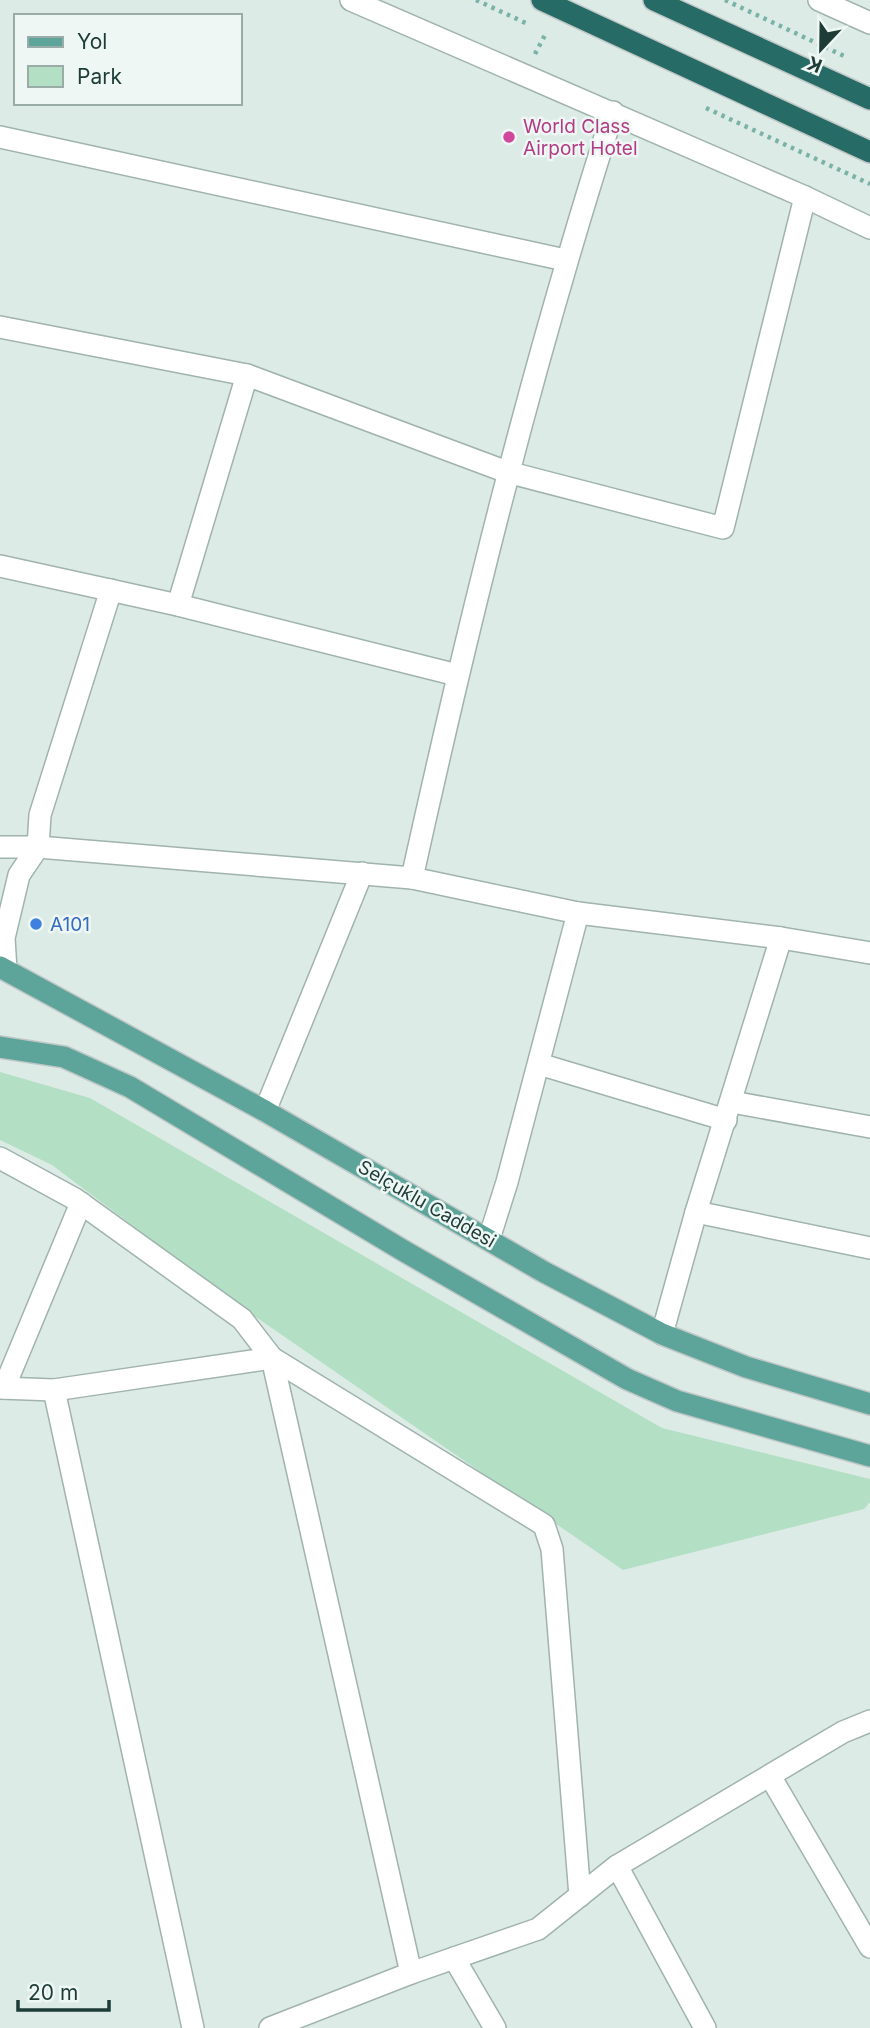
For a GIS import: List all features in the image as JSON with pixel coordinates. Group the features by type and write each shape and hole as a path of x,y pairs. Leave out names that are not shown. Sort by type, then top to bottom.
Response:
{"highway":[{"path":"542,0 870,152"},
{"path":"654,0 870,99"}],"main road":[{"name":"Selçuklu Caddesi","path":"3,969 265,1111 544,1272 662,1334 746,1367 870,1404"},
{"path":"0,1047 64,1057 130,1087 404,1251 627,1379 677,1401 870,1456"}],"street":[{"path":"351,0 805,197 870,228"},
{"path":"819,0 870,23"},
{"path":"412,878 457,675 508,472 565,260 613,113"},
{"path":"0,138 565,260"},
{"path":"0,327 247,376 508,472 723,528 805,197"},
{"path":"178,605 247,376"},
{"path":"0,566 178,605 457,675"},
{"path":"3,969 4,938 19,875 38,847 40,814 111,590"},
{"path":"0,847 38,847 412,878 578,913 781,938 870,953"},
{"path":"265,1111 362,873"},
{"path":"489,1239 539,1064 578,913"},
{"path":"662,1334 696,1212 781,938"},
{"path":"539,1064 729,1111 870,1127"},
{"path":"0,1158 81,1203 242,1319 272,1358 544,1525 552,1549 580,1896"},
{"path":"81,1203 2,1388 54,1390 272,1358"},
{"path":"696,1212 870,1248"},
{"path":"272,1358 411,1973"},
{"path":"54,1390 193,2028"},
{"path":"270,2028 300,2023 411,1973 538,1929 617,1866 843,1732 870,1721"},
{"path":"770,1776 870,1947"},
{"path":"617,1866 705,2028"},
{"path":"454,1958 495,2028"}],"path":[{"path":"476,0 546,33"},
{"path":"725,0 846,57"}],"green space":[{"path":"0,1072 90,1098 662,1428 870,1479 870,1502 864,1509 623,1570 234,1302 52,1165 0,1140"}],"place":[{"name":"World Class Airport Hotel","path":"509,137"},
{"name":"A101","path":"36,924"}]}
